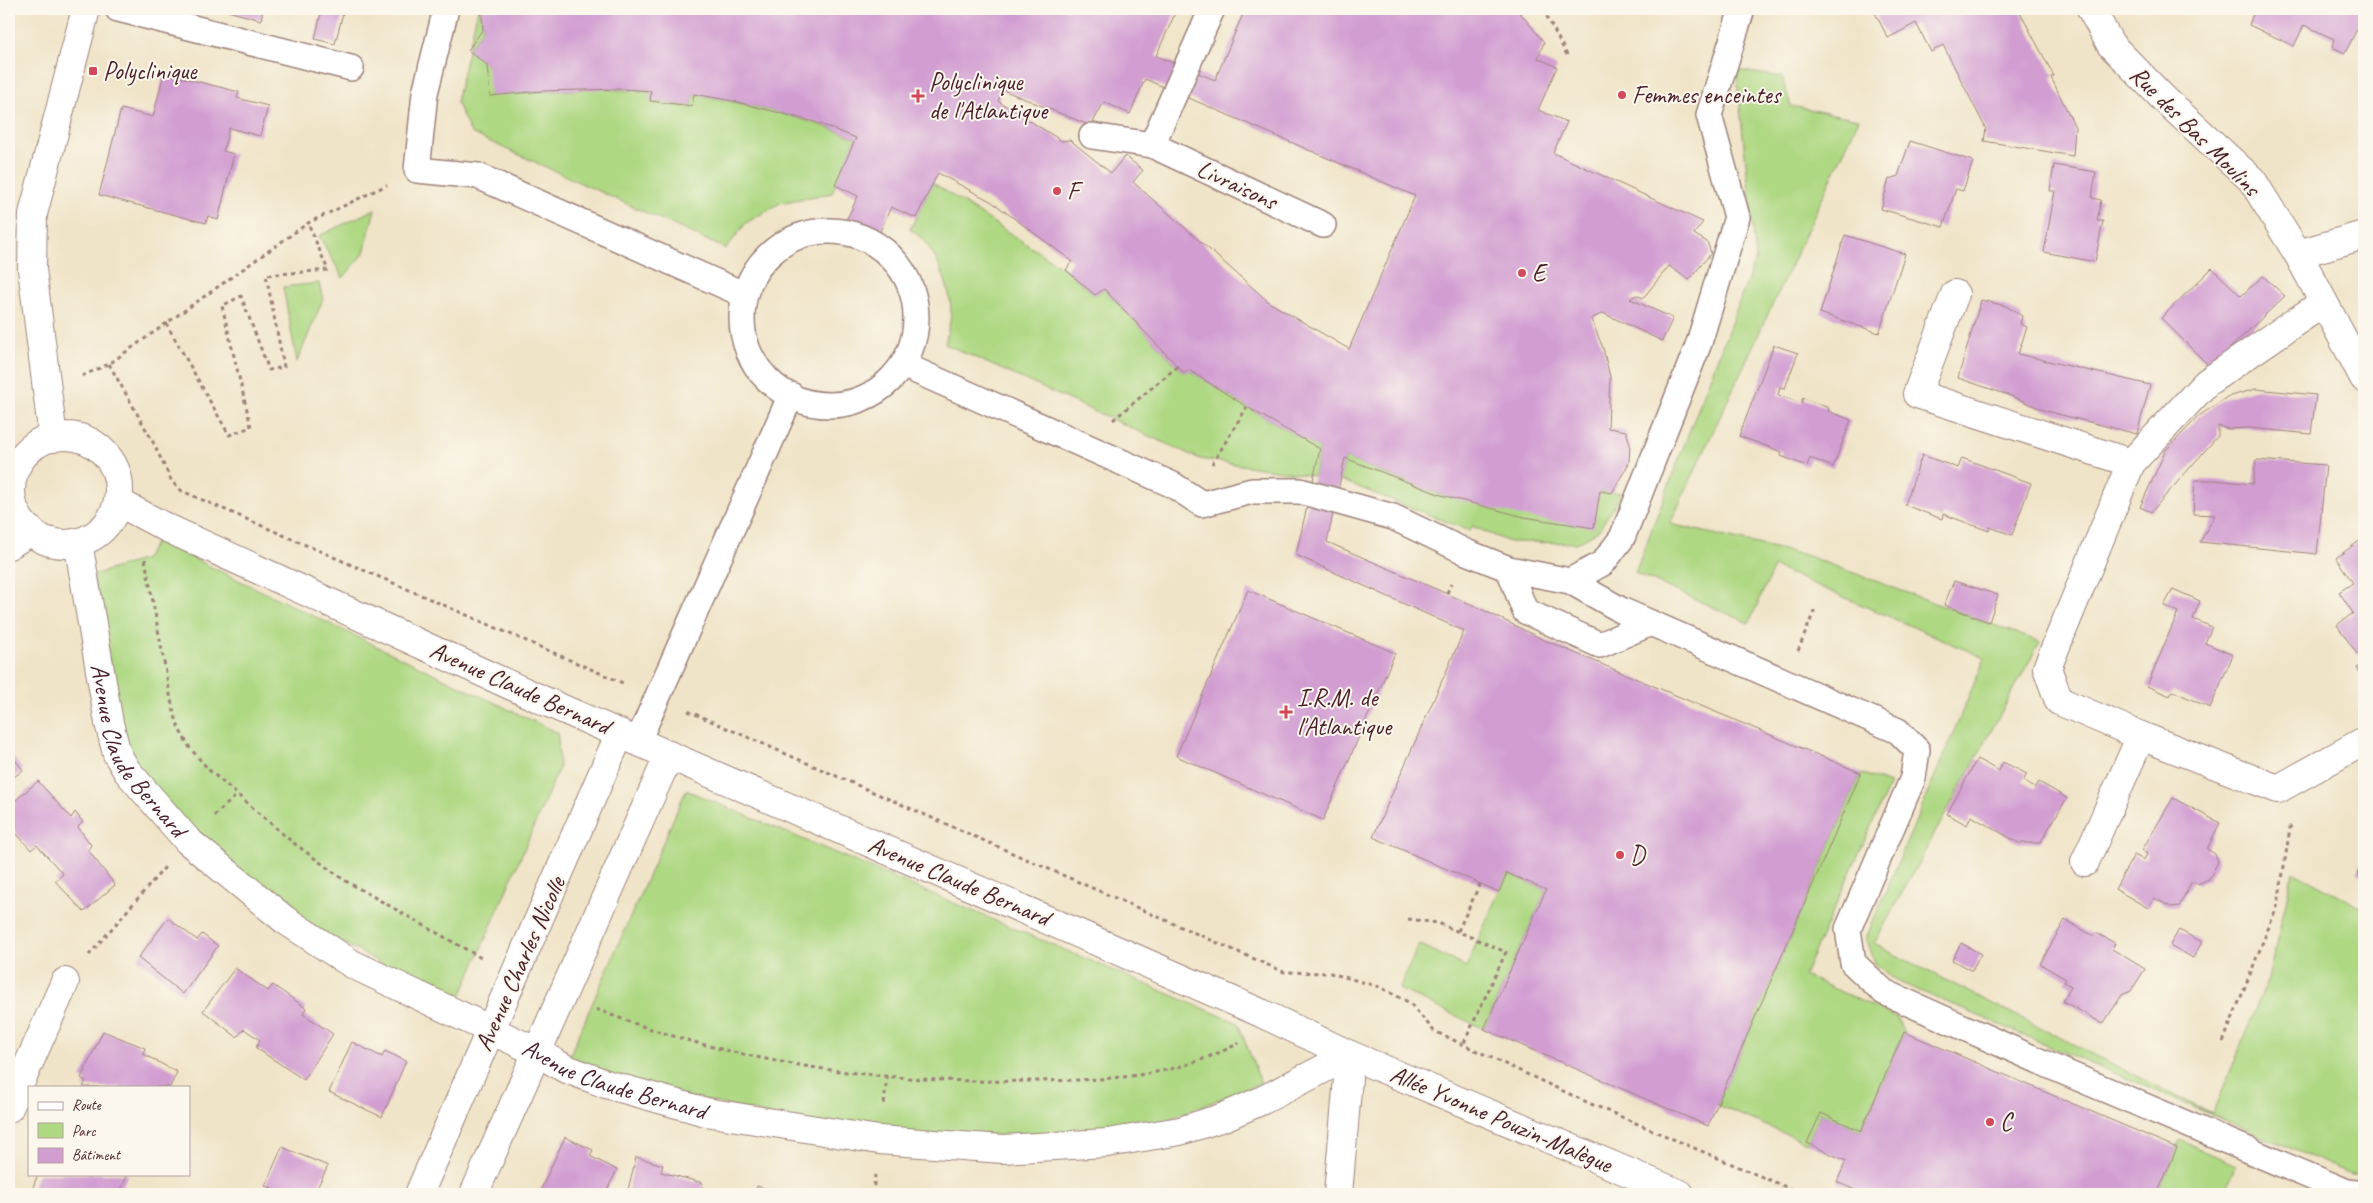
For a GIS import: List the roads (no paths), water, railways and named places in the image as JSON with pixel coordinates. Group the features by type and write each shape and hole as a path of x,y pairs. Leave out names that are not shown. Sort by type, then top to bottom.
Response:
{"street":[{"path":"53,438 32,269 33,214 86,9"},
{"name":"Rue des Bas Moulins","path":"2091,9 2111,46 2164,99 2252,180 2298,254 2364,378"},
{"path":"2298,254 2364,235"},
{"path":"1955,294 1918,394 2131,463"},
{"path":"2323,303 2206,383 2131,463 2047,668 2058,701 2141,736 2278,789 2364,741"},
{"path":"68,436 84,439 103,451 116,471 119,487 118,502 111,518 101,531 78,542 57,543 43,539 20,538 12,495 13,478 24,456 37,444 53,438 68,436"},
{"name":"Avenue Claude Bernard","path":"118,502 157,523 669,755 1261,1013 1350,1055"},
{"name":"Avenue Claude Bernard","path":"78,542 116,754 127,771 188,841 285,920 352,964 537,1052 564,1068 706,1112 879,1140 1003,1149 1107,1142 1180,1131 1224,1117 1263,1100 1350,1055"},
{"path":"2085,862 2141,736"},
{"name":"Avenue Charles Nicolle","path":"419,1194 491,1031 629,737"},
{"name":"Avenue Charles Nicolle","path":"474,1194 669,755"},
{"path":"9,1108 65,982"},
{"path":"1338,1194 1350,1055"},
{"name":"Allée Yvonne Pouzin-Malègue","path":"1350,1055 1680,1194"}],"lane":[{"path":"118,9 351,68"},
{"path":"446,9 425,93 417,170 478,176 745,295"},
{"path":"1152,145 1212,9"},
{"path":"1570,581 1603,563 1622,538 1699,343 1735,226 1737,217 1709,115 1742,9"},
{"name":"Livraisons","path":"1092,136 1152,145 1322,225"},
{"path":"836,230 860,233 890,255 908,279 916,308 914,337 902,365 882,388 855,402 825,405 791,395 774,386 757,367 746,344 742,320 745,295 758,268 779,246 806,234 836,230"},
{"path":"902,365 1173,485 1202,504 1252,491 1300,491 1393,517 1466,552 1510,569 1570,581 1601,600 1898,731 1917,750 1913,778 1848,929 1853,963 1884,992 2057,1069 2347,1192 2364,1194"},
{"path":"629,737 657,698 791,395"},
{"path":"1510,569 1525,611 1600,645 1652,623"}],"place":[{"name":"Polyclinique","path":"93,71"},
{"name":"Femmes enceintes","path":"1622,95"},
{"name":"Polyclinique de l'Atlantique","path":"918,96"},
{"name":"F","path":"1057,191"},
{"name":"E","path":"1522,273"},
{"name":"I.R.M. de l'Atlantique","path":"1286,712"},
{"name":"D","path":"1620,855"},
{"name":"C","path":"1990,1122"}]}
